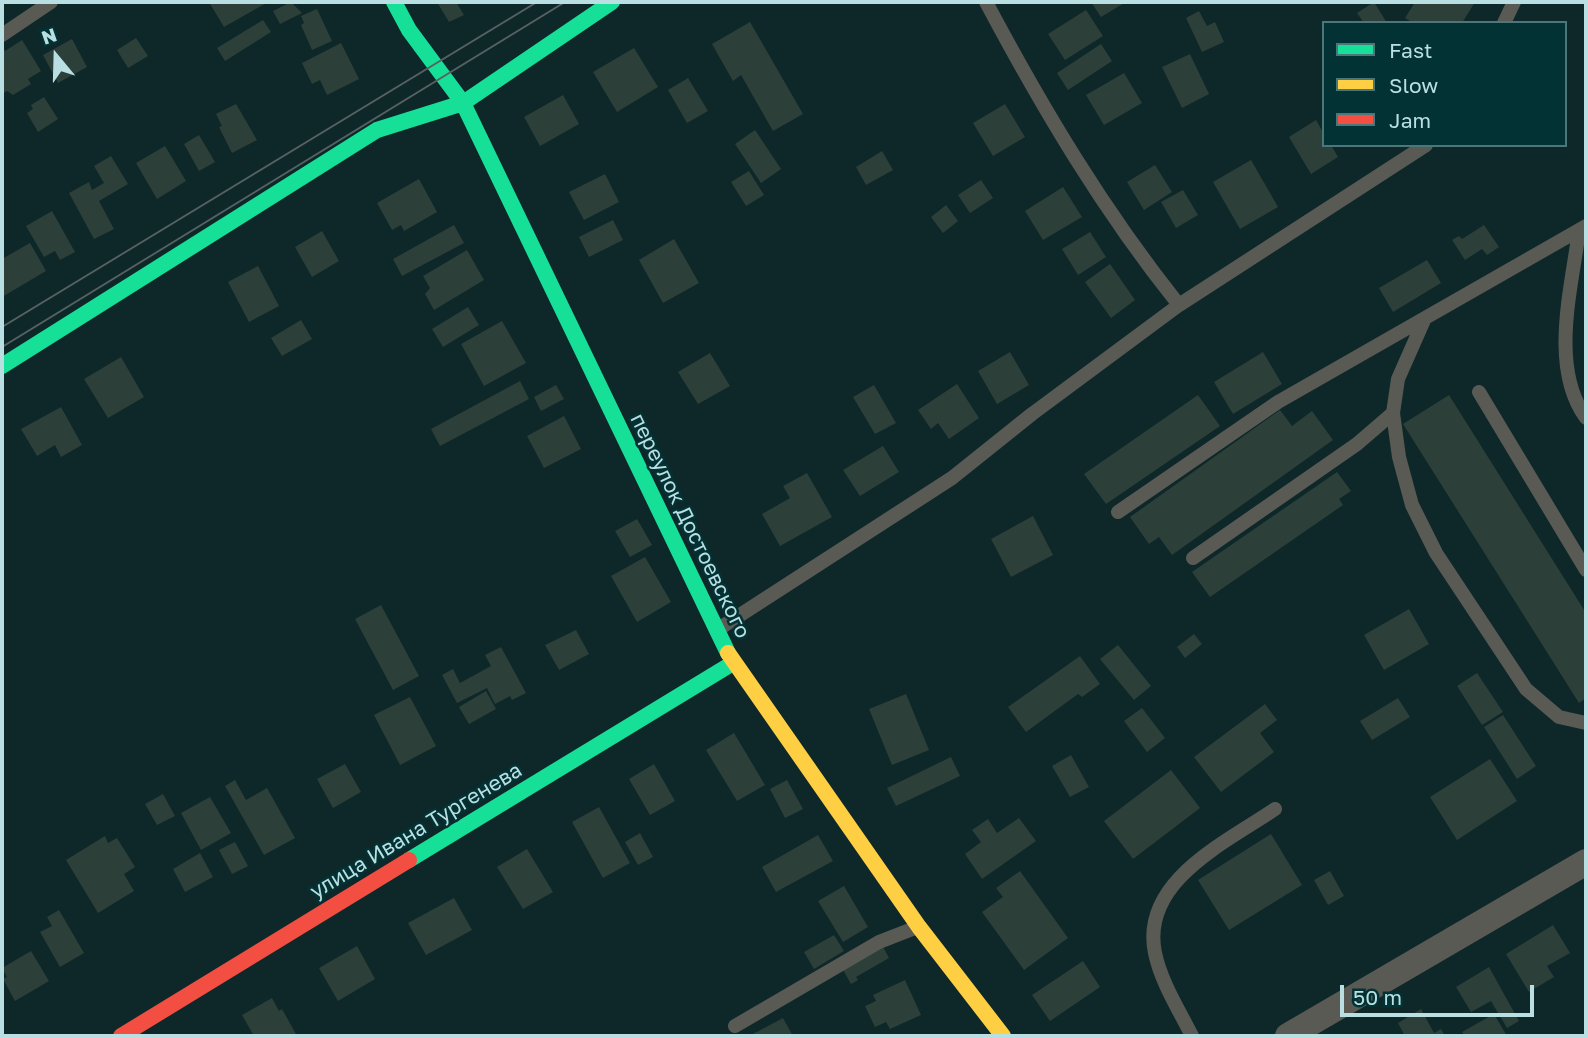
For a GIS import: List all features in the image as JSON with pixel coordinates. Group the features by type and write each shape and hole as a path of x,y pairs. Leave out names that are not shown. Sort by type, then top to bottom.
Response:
{"street":[{"name":"переулок Достоевского","path":"394,2 409,30 463,103 733,663 919,927 1003,1036"},
{"path":"2,366 377,130 463,103 612,2"},
{"name":"улица Ивана Тургенева","path":"121,1036 733,663"},
{"path":"1287,1036 1586,862"}],"lane":[{"path":"2,35 51,2"},
{"path":"986,2 1076,163 1130,244 1179,305"},
{"path":"1505,21 1514,2"},
{"path":"717,630 952,478 1042,406 1179,305 1423,147"},
{"path":"1118,512 1278,402 1583,228"},
{"path":"1583,228 1567,349 1571,386 1586,418"},
{"path":"1425,318 1398,379 1393,413 1399,457 1412,505 1436,553 1535,699 1559,717 1586,723"},
{"path":"1479,392 1586,570"},
{"path":"1193,558 1357,444 1393,413"},
{"path":"1192,1036 1155,953 1153,932 1156,915 1174,883 1191,867 1275,809"},
{"path":"736,1026 879,942 919,927"}],"building":[{"path":"209,2 268,2 224,27"},
{"path":"291,2 302,13 280,24 273,11"},
{"path":"437,2 456,2 464,15 449,22"},
{"path":"1091,2 1126,2 1101,17"},
{"path":"1374,2 1386,21 1363,21 1357,13"},
{"path":"1415,2 1475,2 1463,21 1410,21 1405,18"},
{"path":"317,9 332,41 312,50 301,25 304,23 301,16"},
{"path":"1086,10 1103,36 1065,60 1048,34"},
{"path":"1199,11 1207,26 1215,22 1224,42 1202,52 1186,18"},
{"path":"263,20 271,32 225,61 217,48"},
{"path":"750,22 803,114 773,131 741,75 733,81 712,44"},
{"path":"136,38 148,56 128,68 117,50"},
{"path":"72,39 87,67 58,83 43,55"},
{"path":"22,40 41,71 28,79 31,84 13,95 7,91 2,94 2,46 5,51"},
{"path":"341,43 359,79 327,95 320,80 312,84 302,63"},
{"path":"1101,44 1112,61 1068,90 1057,73"},
{"path":"634,48 658,87 617,112 593,72"},
{"path":"1190,54 1209,94 1182,108 1162,67"},
{"path":"1124,73 1142,103 1104,125 1086,95"},
{"path":"688,78 708,111 687,123 668,90"},
{"path":"563,95 579,124 540,146 524,117"},
{"path":"44,97 58,119 38,132 27,113 33,109 31,105"},
{"path":"236,104 257,140 232,153 219,127 222,126 216,114"},
{"path":"1005,104 1025,137 993,156 973,123"},
{"path":"1316,120 1322,130 1322,147 1332,147 1338,157 1311,174 1289,137"},
{"path":"755,130 781,169 761,183 735,144"},
{"path":"199,135 215,162 199,171 184,144"},
{"path":"165,146 186,181 157,199 136,163"},
{"path":"882,151 893,170 866,185 856,167"},
{"path":"111,156 128,184 99,201 114,229 94,239 69,193 89,182 92,190 104,183 94,166"},
{"path":"1251,160 1278,207 1240,229 1213,182"},
{"path":"1155,165 1172,192 1144,210 1127,182"},
{"path":"749,171 764,195 746,206 731,182"},
{"path":"605,174 619,202 584,220 569,192"},
{"path":"419,179 437,212 404,231 401,225 392,230 377,203"},
{"path":"981,180 993,198 970,213 958,195"},
{"path":"1063,187 1082,217 1043,240 1025,211"},
{"path":"1183,190 1198,215 1176,228 1161,202"},
{"path":"946,205 958,221 943,233 931,217"},
{"path":"52,211 75,252 60,260 55,251 44,257 26,226"},
{"path":"613,220 623,240 589,257 579,237"},
{"path":"454,225 464,243 402,276 393,259"},
{"path":"1484,225 1499,247 1487,255 1482,249 1465,260 1452,240 1459,236 1462,239"},
{"path":"322,231 339,261 312,277 295,247"},
{"path":"1090,232 1106,257 1078,275 1062,249"},
{"path":"674,239 699,283 663,303 639,260"},
{"path":"30,243 46,271 2,297 2,259"},
{"path":"467,250 484,280 434,310 425,294 430,288 423,276"},
{"path":"1427,260 1441,283 1393,312 1379,288"},
{"path":"1110,264 1135,300 1111,318 1085,282"},
{"path":"258,266 279,306 249,322 228,282"},
{"path":"468,307 479,325 443,347 432,329"},
{"path":"301,320 312,339 282,356 271,338"},
{"path":"502,321 526,363 484,386 461,344"},
{"path":"1010,352 1029,385 997,404 978,371"},
{"path":"1263,352 1282,384 1233,414 1214,382"},
{"path":"710,353 730,386 698,404 678,372"},
{"path":"121,357 144,397 108,418 84,379"},
{"path":"520,381 529,399 440,446 431,429"},
{"path":"957,384 979,418 949,439 938,423 931,429 918,410"},
{"path":"556,385 564,399 541,411 534,397"},
{"path":"874,385 896,423 875,434 853,397"},
{"path":"1198,395 1220,426 1106,504 1084,474"},
{"path":"1449,395 1586,613 1586,698 1579,703 1403,424"},
{"path":"61,407 82,445 61,457 55,445 37,456 21,429"},
{"path":"1280,410 1292,426 1312,411 1333,440 1172,555 1159,537 1149,544 1130,517"},
{"path":"564,416 581,449 544,468 527,436"},
{"path":"883,446 899,472 860,496 843,470"},
{"path":"1337,472 1351,491 1339,499 1343,505 1210,597 1192,572"},
{"path":"807,473 832,517 780,546 762,514 790,498 783,486"},
{"path":"1033,516 1053,555 1011,577 991,539"},
{"path":"637,519 652,545 630,557 615,531"},
{"path":"645,557 671,602 637,622 611,576"},
{"path":"381,605 419,676 393,690 355,619"},
{"path":"1409,609 1429,644 1384,670 1364,635"},
{"path":"576,630 589,654 559,670 545,645"},
{"path":"1194,634 1202,644 1185,658 1177,647"},
{"path":"1118,645 1151,686 1134,700 1100,659"},
{"path":"501,647 526,693 512,700 510,696 495,704 487,688 457,703 442,675 453,669 460,683 491,666 485,655"},
{"path":"1080,656 1100,684 1082,697 1078,694 1026,732 1008,707"},
{"path":"1477,673 1503,712 1482,725 1457,686"},
{"path":"486,691 496,709 469,724 459,707"},
{"path":"906,694 929,750 892,765 869,709"},
{"path":"410,697 436,746 400,765 374,715"},
{"path":"1398,698 1410,717 1372,740 1360,721"},
{"path":"1265,704 1277,720 1260,733 1274,752 1221,792 1194,757"},
{"path":"1142,708 1165,738 1147,752 1124,721"},
{"path":"1503,715 1536,766 1517,779 1484,727"},
{"path":"734,733 765,785 737,801 706,750"},
{"path":"1071,755 1089,787 1070,797 1052,766"},
{"path":"951,757 960,776 896,806 887,788"},
{"path":"1490,759 1517,801 1457,840 1430,797"},
{"path":"345,764 361,792 333,808 317,779"},
{"path":"654,764 675,801 650,815 629,779"},
{"path":"1171,770 1200,808 1133,859 1104,821"},
{"path":"235,780 246,800 267,788 295,838 264,855 225,786"},
{"path":"787,780 803,809 785,818 770,789"},
{"path":"163,794 175,816 157,825 145,804"},
{"path":"210,797 231,833 201,850 181,813"},
{"path":"599,807 630,863 603,878 572,822"},
{"path":"1019,818 1036,841 982,879 965,854 981,842 972,830 988,819 997,833"},
{"path":"640,833 653,857 638,865 625,842"},
{"path":"1271,834 1302,885 1229,930 1198,880"},
{"path":"818,835 833,861 776,892 762,867"},
{"path":"105,836 108,843 117,838 135,867 124,874 134,891 98,913 66,860"},
{"path":"235,842 248,866 232,874 219,850"},
{"path":"527,849 553,892 523,909 497,867"},
{"path":"200,853 213,877 185,892 173,869"},
{"path":"1020,871 1068,938 1024,970 982,912 1003,897 996,888"},
{"path":"1330,871 1344,896 1328,905 1314,880"},
{"path":"844,886 868,927 843,942 818,901"},
{"path":"454,898 472,930 426,955 408,923"},
{"path":"59,910 84,953 60,967 40,932 52,926 47,917"},
{"path":"1553,925 1570,953 1547,966 1554,977 1529,992 1506,954"},
{"path":"834,935 844,951 814,969 804,952"},
{"path":"882,945 889,958 856,977 858,980 851,984 842,968"},
{"path":"357,946 375,979 338,1001 319,968"},
{"path":"31,951 49,981 15,1001 3,979 7,977 2,968"},
{"path":"1083,961 1100,987 1050,1021 1032,995"},
{"path":"1489,967 1519,1021 1507,1028 1491,1001 1471,1012 1456,987"},
{"path":"905,980 921,1015 890,1029 886,1022 875,1027 865,1006 876,1001 873,995"},
{"path":"272,998 279,1011 282,1009 296,1034 254,1036 242,1015"},
{"path":"1421,1009 1434,1033 1441,1029 1445,1036 1405,1036 1398,1023"},
{"path":"1494,1014 1507,1036 1465,1036 1462,1032"},
{"path":"783,1018 793,1036 754,1036 753,1034"}],"tram line":[{"path":"2,327 537,2"},
{"path":"2,347 565,2"}],"traffic: fast":[{"path":"394,2 409,30 463,103 728,653"},
{"path":"2,366 377,130 463,103 612,2"},
{"path":"409,860 733,663"}],"traffic: slow":[{"path":"728,653 919,927 1003,1036"}],"traffic: jam":[{"path":"121,1036 409,860"}]}
